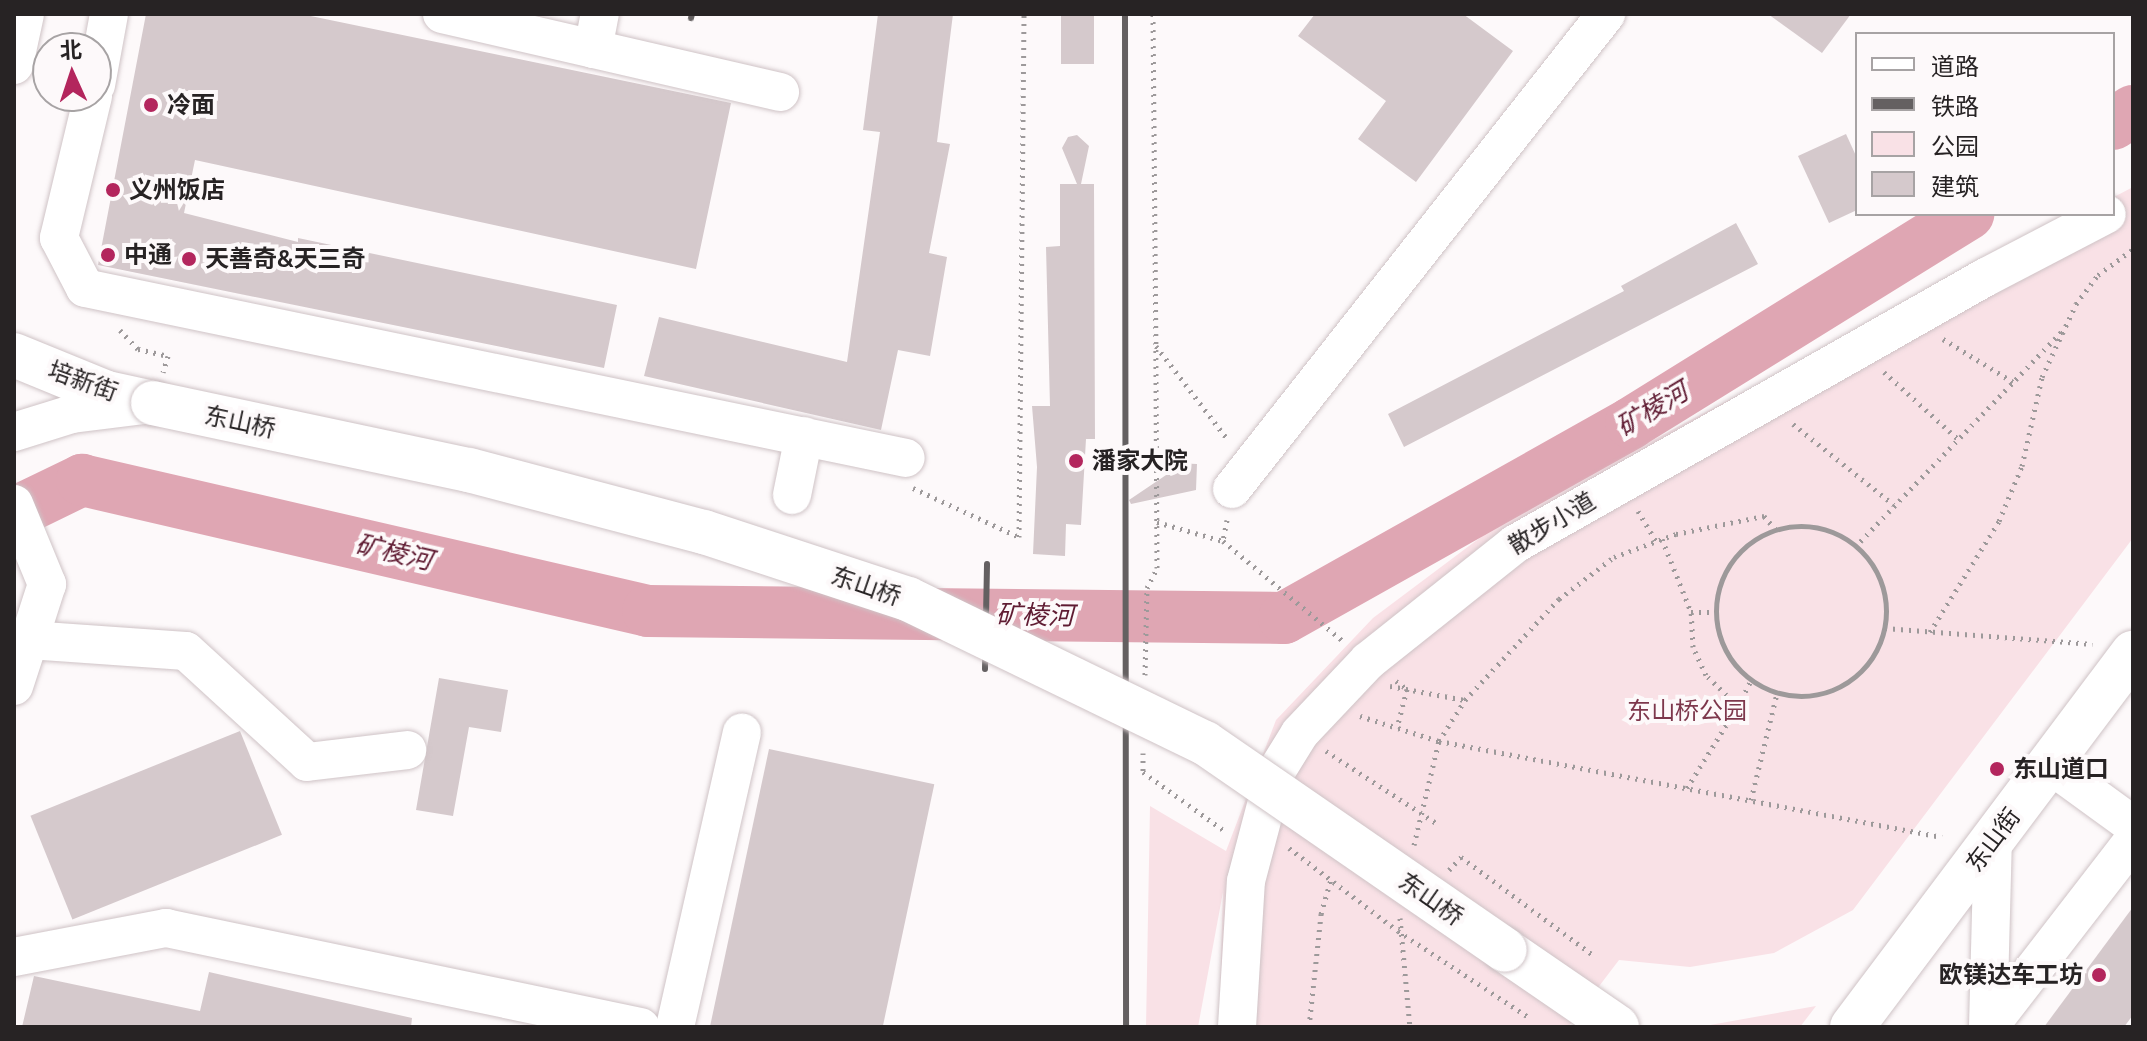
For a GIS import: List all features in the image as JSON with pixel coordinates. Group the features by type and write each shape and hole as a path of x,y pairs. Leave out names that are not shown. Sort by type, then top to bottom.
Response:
{"main road":[{"name":"培新街","path":"14,355 107,393 158,388"},
{"name":"东山桥","path":"158,388 704,532 908,599 1205,743 1617,1027"},
{"name":"东山街","path":"1852,1027 2049,764 2113,649"}],"street":[{"path":"14,65 25,14"},
{"path":"443,14 597,32 780,92"},
{"path":"1232,489 1606,14"},
{"path":"89,112 59,238 85,288 804,436 905,470"},
{"path":"2115,210 2133,201"},
{"name":"散步小道","path":"1237,1027 1255,838 1274,775 1300,733 1338,691 1515,544 1764,401 2103,216"},
{"path":"14,432 158,388"},
{"path":"792,495 804,436"},
{"path":"14,686 47,584 21,521"},
{"path":"29,640 186,651 307,762 407,750"},
{"path":"675,1027 742,733"},
{"path":"2049,764 2133,825"},
{"path":"1988,1027 1993,840"},
{"path":"1988,1027 2133,841"},
{"path":"14,957 166,928 641,1027"}],"path":[{"path":"905,470 1019,537 1024,14"},
{"path":"1145,678 1147,588 1157,568 1153,14"},
{"path":"1930,632 1999,521 2022,466 2042,377 2065,327 2098,275 2133,249"},
{"path":"1911,320 2013,382"},
{"path":"1855,547 2065,327"},
{"path":"1156,346 1234,448 1232,489 1223,541"},
{"path":"138,349 168,356 158,388"},
{"path":"1860,349 1958,439"},
{"path":"1764,401 1894,505"},
{"path":"1412,857 1439,741 1465,700 1559,599 1614,557 1662,539 1764,516 1777,531"},
{"path":"1157,522 1223,541 1330,630"},
{"path":"1813,527 1855,547 1878,574 1886,601 1885,628 1875,655 1844,683 1805,696 1777,693 1751,681 1731,660 1719,635 1716,612 1722,578 1738,554 1777,531 1813,527"},
{"path":"1662,539 1691,612 1693,647 1706,675 1738,706"},
{"path":"1691,612 1716,612"},
{"path":"1885,628 2113,649"},
{"path":"1687,788 1751,681"},
{"path":"1338,691 1465,700"},
{"path":"1338,691 1439,741 1942,837"},
{"path":"1751,800 1777,693"},
{"path":"1300,733 1439,825"},
{"path":"1143,748 1143,772 1331,880 1398,931 1530,1018"},
{"path":"1461,857 1593,955"},
{"path":"1309,1027 1321,914 1331,880"},
{"path":"1404,901 1398,931 1410,1027"}],"green space":[{"name":"东山桥公园","path":"2133,187 2133,538 1853,910 1774,953 1690,967 1619,960 1568,1027 1219,1027 1223,892 1198,1027 1146,1027 1150,806 1226,851 1276,720 1373,618 1509,516 2078,216 2115,216 2115,196"},
{"path":"1816,1006 1800,1027 1699,1027"}],"building":[{"path":"146,14 301,14 731,103 696,269 195,160 184,213 298,242 298,238 617,305 604,368 98,265"},
{"path":"878,14 953,14 937,142 950,144 929,253 947,257 930,356 898,350 881,430 644,376 659,317 847,362 880,132 863,130"},
{"path":"1061,14 1094,14 1094,64 1061,64"},
{"path":"1315,14 1463,14 1513,51 1416,182 1358,139 1386,101 1298,36"},
{"path":"1768,14 1851,14 1822,53"},
{"path":"1846,134 1855,154 1855,211 1829,223 1798,156"},
{"path":"1077,135 1089,146 1081,184 1094,184 1095,439 1086,439 1081,525 1066,524 1065,556 1033,554 1037,467 1032,406 1050,406 1046,247 1060,246 1060,184 1077,184 1062,148 1068,137"},
{"path":"1736,223 1758,264 1404,447 1388,414 1624,291 1621,286"},
{"path":"1175,463 1197,464 1196,490 1131,504 1129,500 1175,469"},
{"path":"439,678 508,690 501,732 469,727 453,816 416,810"},
{"path":"240,731 282,835 72,920 30,816"},
{"path":"769,749 934,784 883,1027 710,1027"},
{"path":"2133,907 2133,1015 2124,1027 2044,1027"},
{"path":"209,972 412,1018 411,1027 22,1027 34,976 200,1011"}],"waterway":[{"name":"矿棱河","path":"2115,123 2133,111"},
{"name":"矿棱河","path":"14,513 82,480 648,611 1284,618 1631,423 1965,216"}],"railway":[{"path":"691,18 692,14"},
{"path":"1125,14 1126,1027"},
{"path":"985,669 987,564"}],"place":[{"name":"冷面","path":"151,105"},
{"name":"义州饭店","path":"113,190"},
{"name":"中通","path":"108,255"},
{"name":"天善奇&天三奇","path":"189,259"},
{"name":"潘家大院","path":"1076,461"},
{"name":"东山道口","path":"1997,769"},
{"name":"欧镁达车工坊","path":"2099,975"}]}
